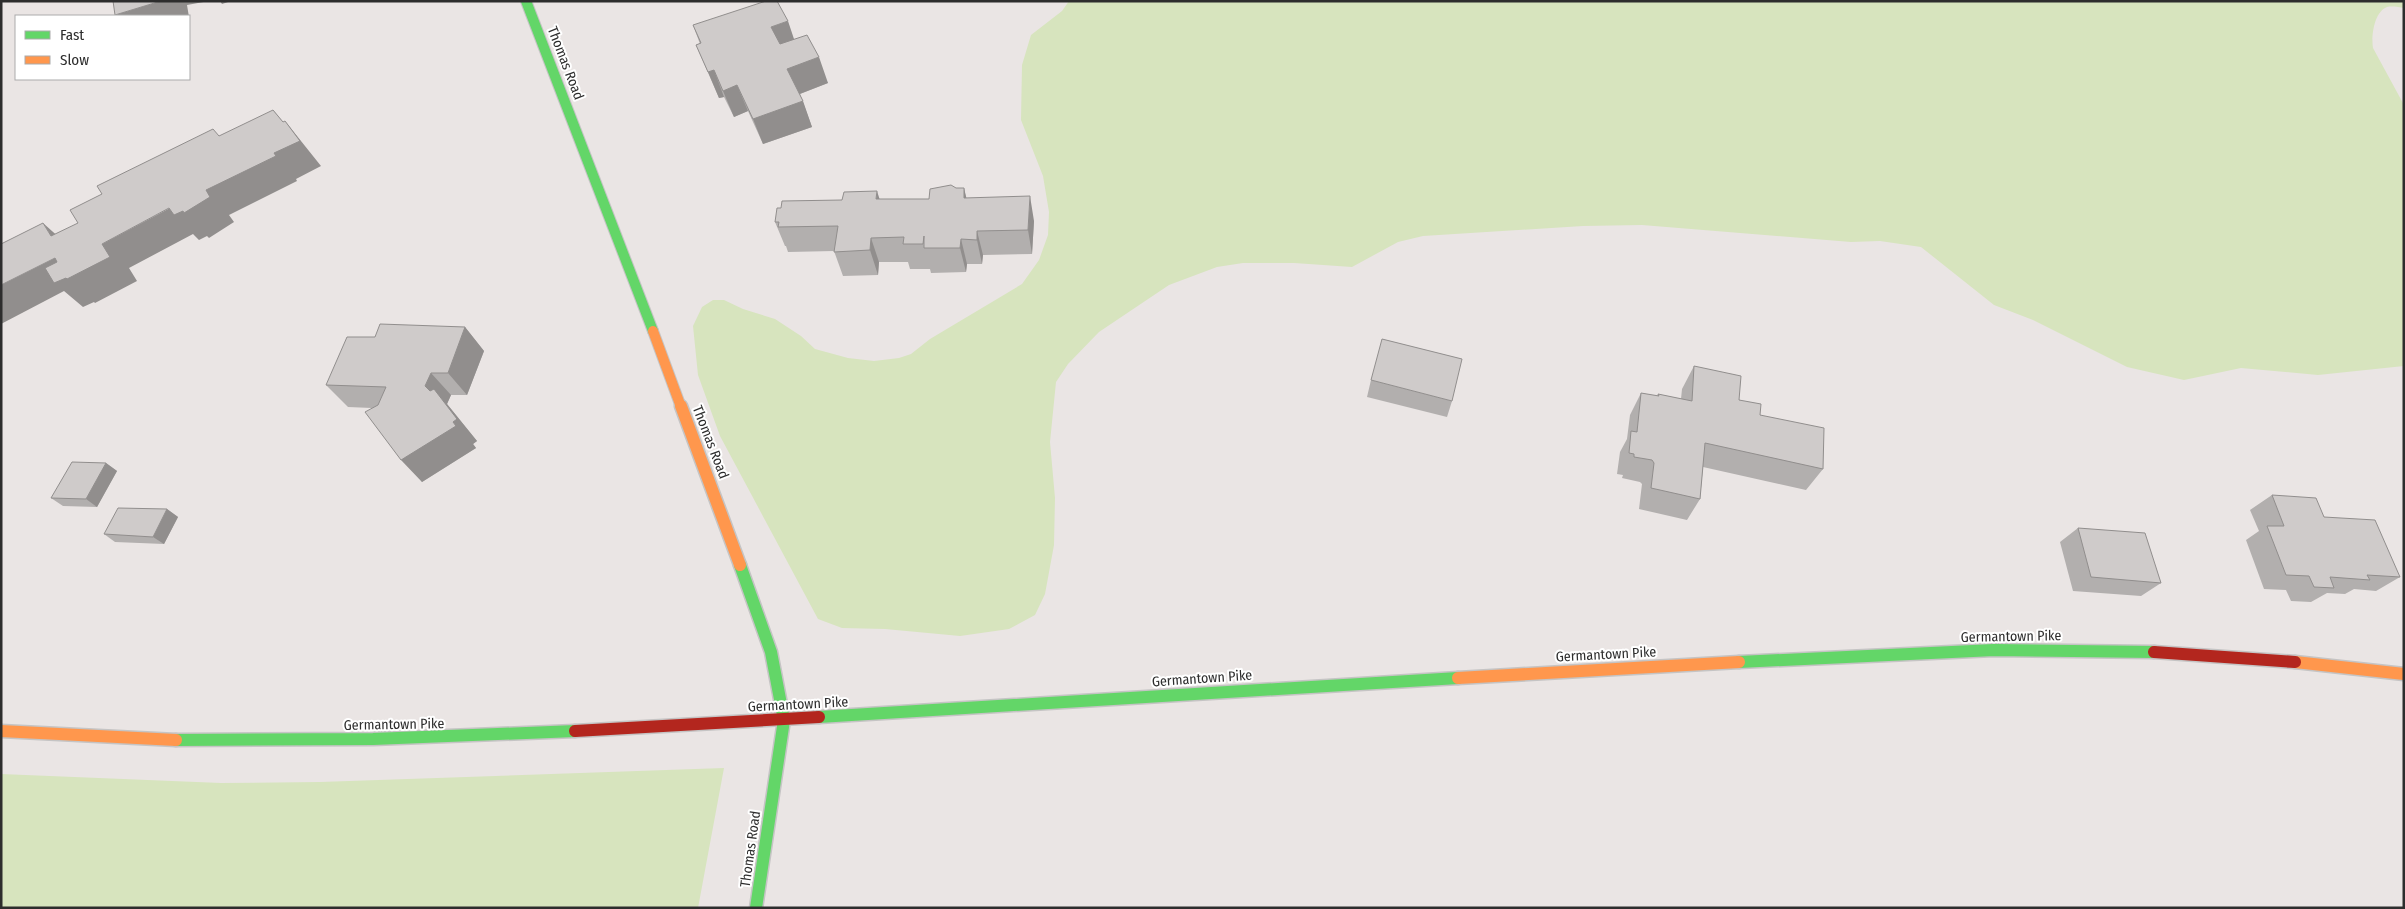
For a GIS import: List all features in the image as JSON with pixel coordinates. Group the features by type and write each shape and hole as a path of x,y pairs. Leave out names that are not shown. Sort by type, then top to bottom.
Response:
{"main road":[{"name":"Thomas Road","path":"526,1 700,454 771,652 784,720 756,908"},
{"name":"Germantown Pike","path":"1,731 199,740 476,737 784,720 1408,680 1921,653 2074,650 2144,651 2228,656 2404,674"}],"green space":[{"path":"1069,1 2404,1 2404,8 2387,7 2379,14 2374,25 2372,43 2404,105 2404,366 2318,375 2241,368 2184,380 2127,367 2033,320 1994,305 1921,247 1880,241 1851,242 1642,225 1583,226 1423,236 1398,242 1352,267 1294,263 1243,263 1217,267 1169,285 1099,332 1068,364 1056,382 1050,442 1055,498 1054,545 1045,594 1035,615 1009,629 960,636 885,629 842,628 818,619 720,436 698,375 693,326 702,307 713,300 724,300 743,309 775,319 801,336 815,349 848,358 874,361 899,358 911,354 930,339 1022,284 1039,260 1048,235 1049,212 1043,176 1021,120 1022,65 1031,35 1062,11"},
{"path":"724,768 698,908 1,908 1,774 221,783 320,782"}],"building":[{"path":"113,1 161,1 115,15"},
{"path":"766,1 777,1 788,21 771,27 780,44 807,35 819,57 787,69 803,101 753,119 737,85 723,91 714,70 708,72 696,45 701,43 693,25"},
{"path":"273,110 283,122 285,121 300,141 274,153 276,156 206,190 210,197 184,213 183,211 174,215 169,208 102,244 110,257 67,279 54,283 45,268 57,262 55,258 1,285 1,244 43,223 51,236 78,223 70,210 102,194 97,186 213,129 219,136"},
{"path":"951,185 956,188 964,188 964,198 1030,196 1028,230 977,231 977,240 961,239 960,248 924,248 924,236 923,244 903,244 904,237 871,238 870,250 834,252 838,226 778,227 779,222 775,222 777,208 781,208 782,201 842,200 844,192 877,191 876,199 929,199 930,189"},
{"path":"380,324 465,327 448,373 431,373 425,386 430,391 434,389 457,419 453,422 456,426 401,460 365,412 378,405 386,387 326,385 347,337 375,337"},
{"path":"1382,339 1462,359 1452,401 1371,380"},
{"path":"1694,366 1741,376 1739,400 1761,404 1760,415 1824,428 1823,469 1705,443 1700,499 1651,488 1654,463 1652,460 1634,457 1634,454 1629,453 1631,431 1637,432 1641,393 1659,396 1658,394 1692,401"},
{"path":"72,462 106,463 86,499 51,498"},
{"path":"2272,495 2316,498 2324,517 2375,520 2400,577 2367,575 2370,580 2330,577 2334,588 2314,587 2309,576 2286,575 2267,526 2284,526"},
{"path":"118,508 167,509 153,537 104,534"},
{"path":"2078,528 2145,533 2161,583 2091,577"}],"traffic: fast":[{"path":"526,1 653,331"},
{"path":"740,565 771,652 784,720 756,908"},
{"path":"1739,662 1994,650 2154,652"},
{"path":"819,717 1458,678"},
{"path":"176,740 373,739 575,731"}],"traffic: slow":[{"path":"653,331 740,565"},
{"path":"1458,678 1739,662"},
{"path":"2295,662 2404,674"},
{"path":"1,731 176,740"}],"traffic: jam":[{"path":"2154,652 2295,662"},
{"path":"575,731 819,717"}]}
